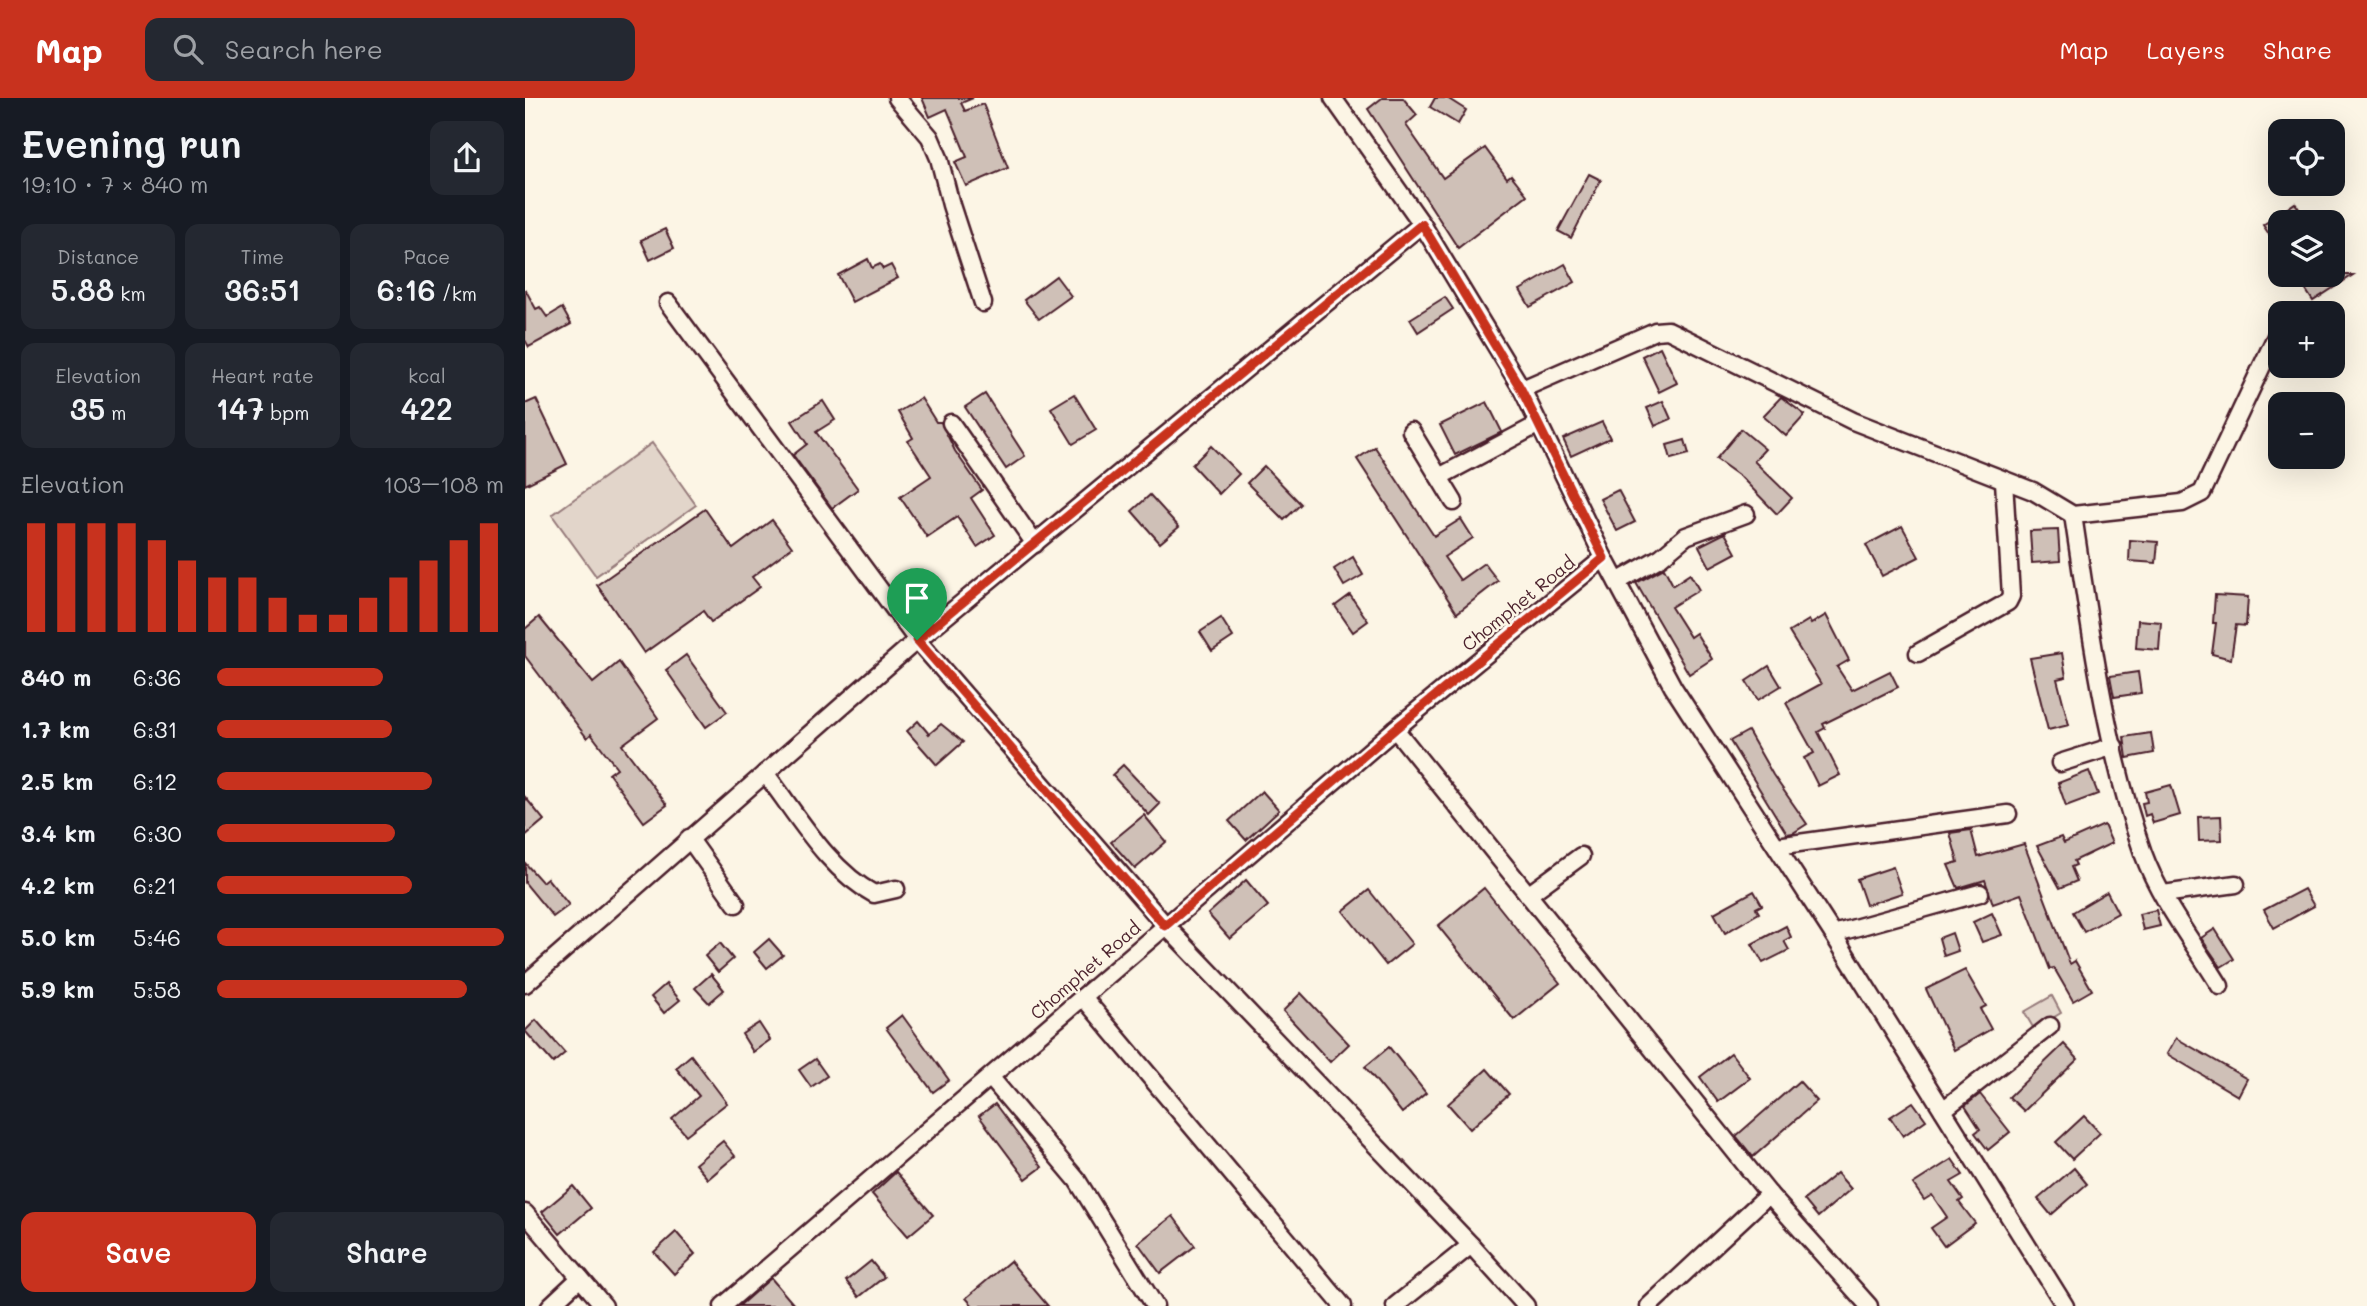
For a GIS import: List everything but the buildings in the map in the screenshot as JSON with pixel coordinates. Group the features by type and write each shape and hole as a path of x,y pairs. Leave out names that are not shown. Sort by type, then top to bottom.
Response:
{"street":[{"path":"897,98 930,138 939,158 951,205 983,303"},
{"path":"1333,98 1422,224 1521,389 1604,558 1673,687 1833,934 2066,1306"},
{"path":"525,984 917,640 1422,224"},
{"path":"669,303 917,640 1165,926 1471,1245 1522,1305"},
{"path":"1521,389 1655,331 1668,330 1853,421 2033,491 2073,515 2182,503 2202,493 2268,353"},
{"path":"951,423 1035,544"},
{"path":"1439,477 1539,424"},
{"path":"1411,432 1454,502"},
{"path":"1918,653 2008,602 2011,596 2004,481"},
{"path":"1617,582 1661,557 1686,536 1746,514"},
{"path":"2073,515 2092,638 2114,746 2143,853 2163,894 2220,986"},
{"name":"Chomphet Road","path":"723,1306 992,1078 1395,729 1604,558"},
{"path":"1395,729 1769,1194 1869,1306"},
{"path":"2060,763 2114,746"},
{"path":"765,773 833,862 856,884 874,894 896,889"},
{"path":"1777,846 2008,814"},
{"path":"689,838 736,904"},
{"path":"1528,895 1581,856"},
{"path":"2163,894 2236,884"},
{"path":"1833,934 1980,893"},
{"path":"1083,997 1343,1306"},
{"path":"1943,1110 2050,1027"},
{"path":"992,1078 1077,1180 1155,1306"},
{"path":"1649,1306 1769,1194"},
{"path":"525,1213 604,1306"},
{"path":"1395,1306 1471,1245"},
{"path":"550,1306 580,1278"}],"shaded area":[{"path":"652,443 696,505 596,576 552,515"},
{"path":"2052,996 2061,1013 2034,1029 2024,1012"}],"route":[{"path":"1422,224 1521,389 1604,558 1395,729 1165,926 917,640 1422,224"}]}
